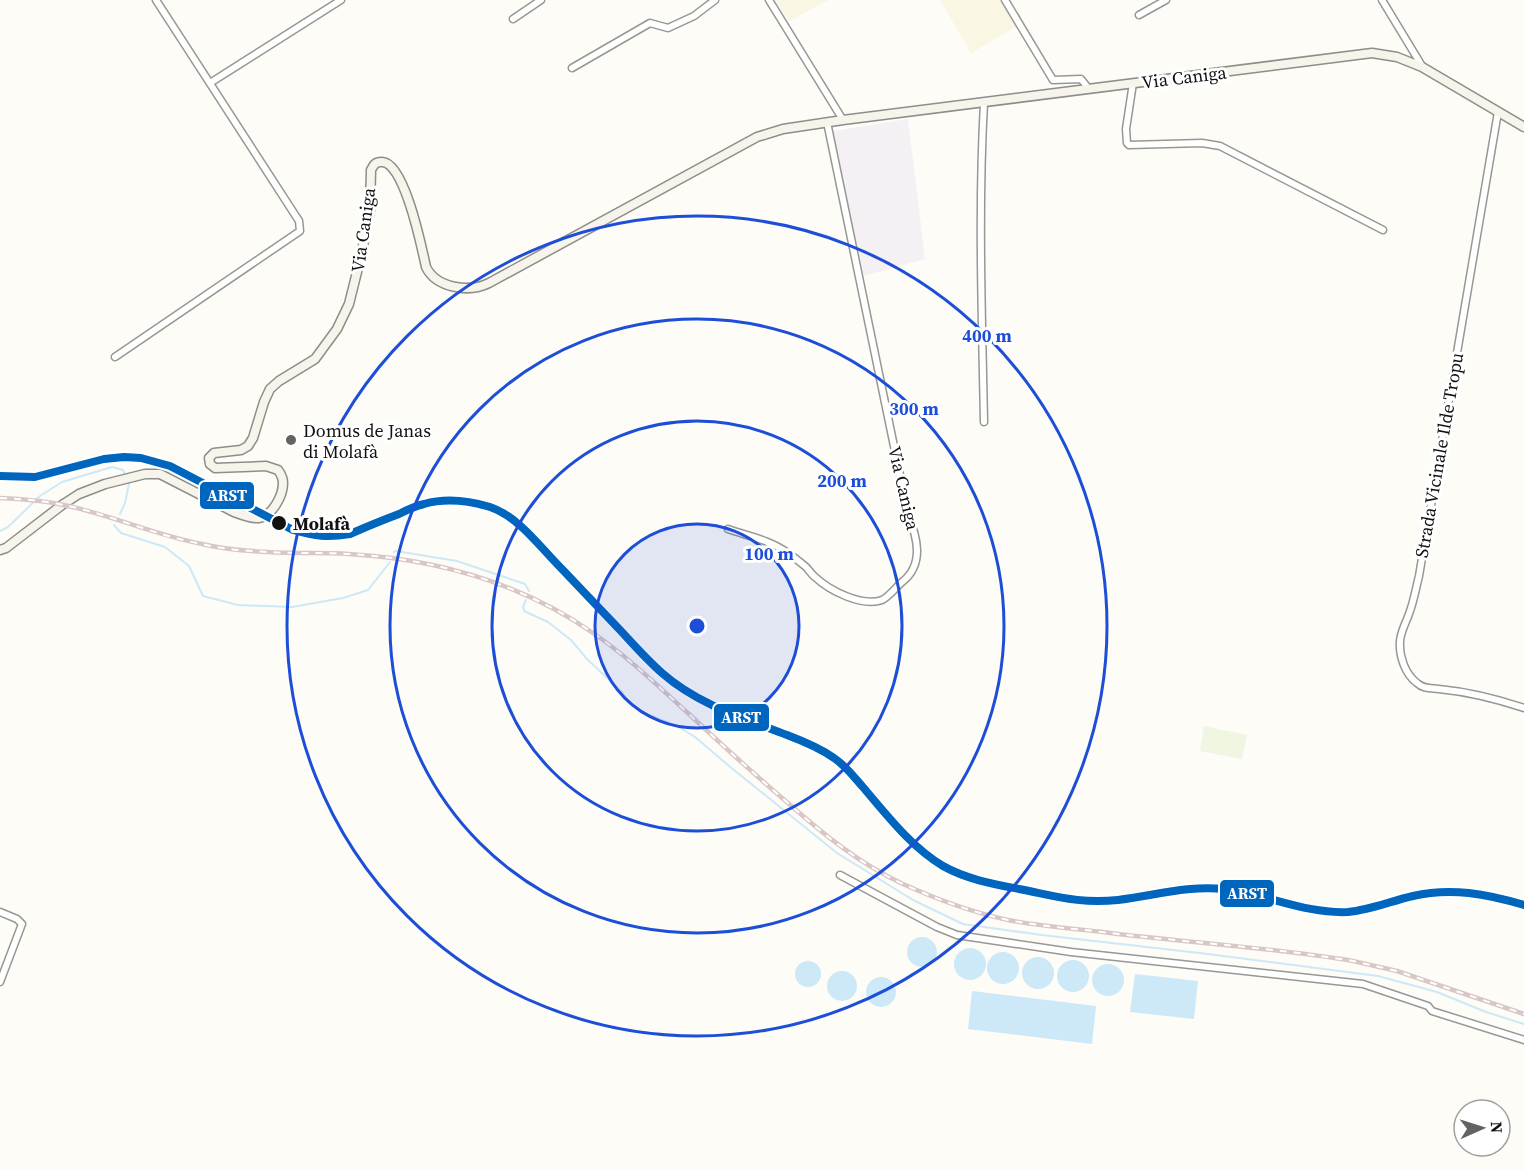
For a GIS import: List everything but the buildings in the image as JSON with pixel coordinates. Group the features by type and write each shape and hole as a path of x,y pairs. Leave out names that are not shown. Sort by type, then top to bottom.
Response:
{"street":[{"path":"115,357 300,231 299,221 156,0"},
{"path":"210,83 341,0"},
{"path":"513,19 541,0"},
{"path":"572,68 650,23 668,28 694,16 716,0"},
{"path":"769,0 843,120"},
{"path":"1005,0 1053,80 1082,79 1089,89"},
{"path":"1139,15 1166,0"},
{"path":"1382,0 1422,67"},
{"name":"Via Caniga","path":"0,550 6,548 79,494 121,479 152,473 160,474 234,512 253,518 266,516 275,506 283,485 278,470 271,466 215,468 209,463 209,458 214,453 241,450 248,446 270,389 315,359 337,329 349,304 358,268 370,210 371,170 375,164 389,163 396,172 416,224 426,267 432,277 453,286 478,287 489,284 757,137 783,129 827,122 1372,53 1397,57 1422,67 1524,127"},
{"path":"1132,83 1126,129 1127,143 1130,145 1202,143 1220,146 1383,230"},
{"path":"984,103 982,286 984,422"},
{"name":"Strada Vicinale Ilde Tropu","path":"1498,112 1419,576 1414,599 1400,639 1400,649 1407,670 1416,683 1425,688 1488,696 1524,708"},
{"name":"Via Caniga","path":"728,530 764,541 786,551 815,578 863,602 885,599 906,579 914,568 917,558 915,534 908,514 827,122"},
{"path":"840,875 937,927 957,935 1071,952 1363,984 1428,1006 1432,1011 1524,1040"},
{"path":"0,912 22,924 0,982"}],"shaded area":[{"path":"775,0 829,0 789,21"},
{"path":"940,0 999,0 1016,27 971,53"},
{"path":"908,119 925,259 863,276 828,132"}],"green space":[{"path":"1204,726 1247,735 1242,759 1200,751"}],"water":[{"path":"922,937 933,941 937,952 933,963 922,967 911,963 907,952 911,941"},
{"path":"970,948 981,953 986,964 981,975 970,980 959,975 954,964 959,953"},
{"path":"1003,952 1014,957 1019,968 1014,979 1003,984 992,979 987,968 992,957"},
{"path":"1038,957 1049,962 1054,973 1049,984 1038,989 1027,984 1022,973 1027,962"},
{"path":"1073,960 1084,965 1089,976 1084,987 1073,992 1062,987 1057,976 1062,965"},
{"path":"808,961 817,965 821,974 817,983 808,987 799,983 795,974 799,965"},
{"path":"1108,964 1119,969 1124,980 1119,991 1108,996 1097,991 1092,980 1097,969"},
{"path":"842,971 853,975 857,986 853,997 842,1001 831,997 827,986 831,975"},
{"path":"1135,974 1198,981 1194,1019 1130,1012"},
{"path":"881,977 892,981 896,992 892,1003 881,1007 870,1003 866,992 870,981"},
{"path":"972,991 1096,1006 1092,1044 968,1029"}],"waterway":[{"path":"0,531 8,527 40,496 62,482 112,467 123,470 129,484 120,514"},
{"path":"114,525 121,533 165,547 189,566 203,596 238,605 292,607 343,598 368,590 390,562"},
{"path":"394,552 457,561 525,584 529,591"},
{"path":"526,600 524,611 548,622 571,640 587,659 622,692 629,703 644,713 677,726 695,737 837,853 913,900 963,924 1378,976 1437,992 1486,1012 1524,1024"}],"railway":[{"path":"0,498 22,499 77,508 184,540 235,550 339,553 414,561 507,587 565,615 618,651 763,781 843,848 887,876 954,905 994,917 1035,924 1353,961 1397,971 1524,1014"}],"transit line":[{"name":"ARST","path":"0,476 35,477 104,459 141,458 170,466 293,530 321,536 350,534 432,502 457,501 490,507 510,518 528,533 646,658 676,684 705,702 829,754 846,768 920,849 943,866 980,881 1056,897 1091,901 1118,900 1184,890 1224,889 1332,912 1356,911 1413,896 1441,892 1483,895 1524,905"}],"place":[{"name":"Domus de Janas di Molafà","path":"291,440"},
{"name":"Molafà","path":"279,523"}]}
